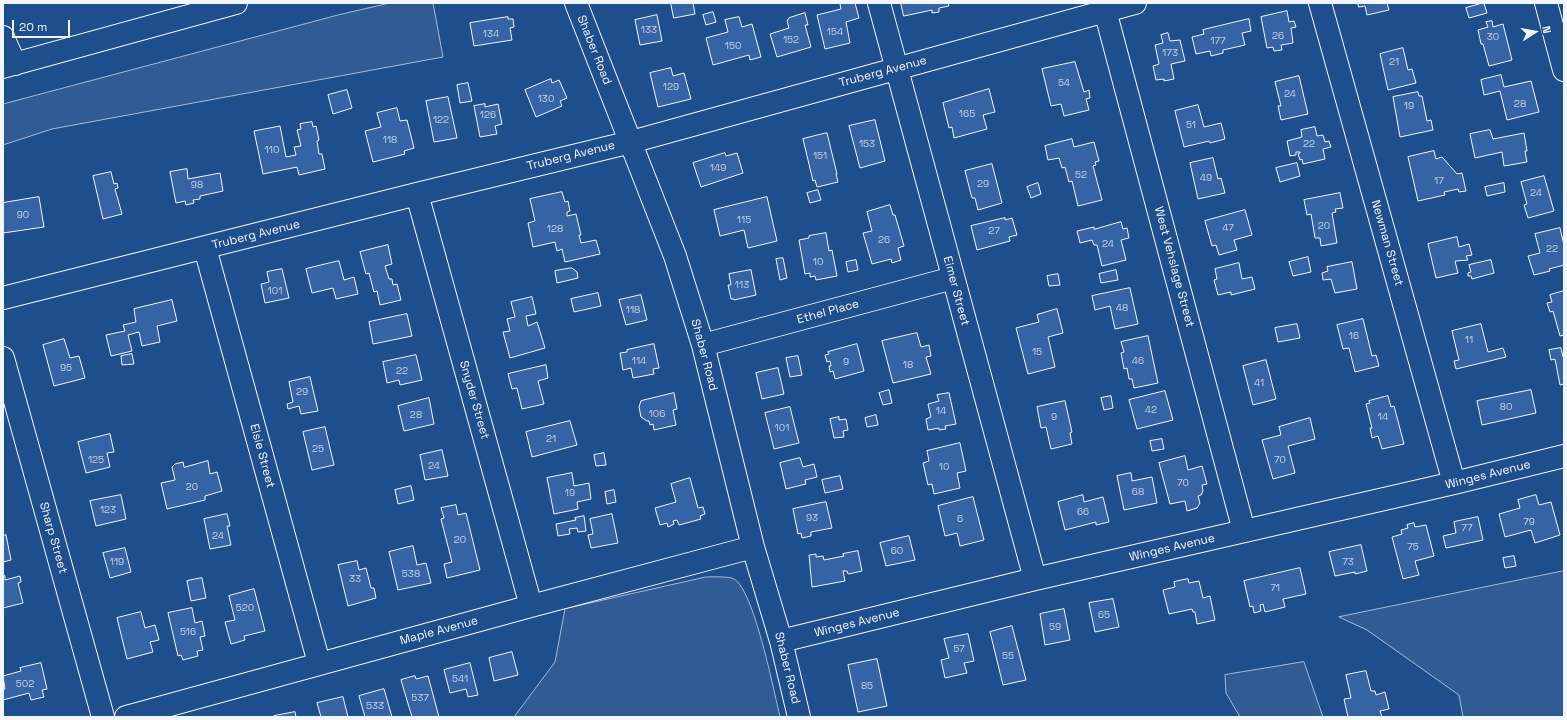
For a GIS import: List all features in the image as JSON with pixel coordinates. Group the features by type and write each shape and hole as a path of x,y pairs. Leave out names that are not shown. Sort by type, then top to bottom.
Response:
{"street":[{"path":"3,37 9,66 236,3"},
{"name":"Shaber Road","path":"576,3 674,256 703,345 752,547 781,641 799,717"},
{"name":"Eimer Street","path":"879,3 952,278 1035,579"},
{"name":"Truberg Avenue","path":"3,298 631,142 897,68 1104,7 1135,3"},
{"name":"Newman Street","path":"1320,3 1454,483"},
{"path":"1546,3 1564,70"},
{"name":"West Vehslage Street","path":"1104,7 1244,531"},
{"name":"Snyder Street","path":"417,194 531,606"},
{"name":"Elsie Street","path":"204,248 319,664"},
{"name":"Ethel Place","path":"703,345 952,278"},
{"name":"Sharp Street","path":"3,358 103,717"},
{"name":"Winges Avenue","path":"781,641 1035,579 1454,483 1564,456"},
{"name":"Maple Avenue","path":"126,717 752,547"}],"shaded area":[{"path":"390,3 433,3 443,57 52,129 3,145 3,104 338,15"},
{"path":"1564,571 1564,717 1463,717 1459,695 1367,630 1339,617"},
{"path":"706,577 734,579 741,587 749,602 756,621 768,665 780,717 514,717 555,662 565,609"},
{"path":"1304,662 1323,717 1240,717 1226,693 1225,675"}],"building":[{"path":"671,3 693,3 695,14 674,18"},
{"path":"855,3 859,18 846,22 850,43 825,49 817,15 841,9 840,4"},
{"path":"901,3 948,3 949,6 939,8 939,12 932,13 932,10 904,16"},
{"path":"1358,3 1387,3 1389,10 1367,15 1365,6 1359,7"},
{"path":"1484,3 1487,13 1469,18 1466,8"},
{"path":"1287,11 1289,22 1294,21 1296,27 1291,28 1293,43 1281,45 1282,50 1274,51 1273,47 1267,48 1261,17"},
{"path":"713,12 716,22 706,25 703,15"},
{"path":"805,13 808,25 805,25 811,47 777,57 770,34 789,28 787,21 789,18"},
{"path":"657,15 662,41 640,45 635,20"},
{"path":"508,17 508,19 513,19 514,27 510,28 512,40 474,46 470,23"},
{"path":"739,17 742,27 752,24 761,57 750,60 749,55 713,65 706,38 728,32 725,20"},
{"path":"1249,19 1251,31 1242,33 1245,45 1223,50 1223,53 1211,56 1210,51 1196,54 1192,37 1204,34 1203,30"},
{"path":"1492,21 1493,27 1503,24 1512,60 1489,66 1483,44 1481,44 1478,30 1488,27 1486,22"},
{"path":"1168,33 1170,41 1180,40 1185,61 1171,64 1174,79 1164,81 1164,79 1156,80 1153,66 1159,64 1155,45 1163,43 1161,35"},
{"path":"1403,48 1408,70 1412,69 1416,83 1388,90 1380,54"},
{"path":"1075,62 1084,92 1089,90 1090,98 1086,99 1089,110 1064,116 1061,104 1051,106 1042,69"},
{"path":"671,68 673,76 684,73 691,99 658,107 650,73"},
{"path":"1501,75 1504,87 1531,81 1539,112 1507,120 1500,91 1484,95 1481,80"},
{"path":"1299,76 1308,114 1281,120 1278,106 1281,106 1275,82"},
{"path":"551,79 552,83 559,80 567,98 560,101 562,106 536,117 525,90"},
{"path":"468,83 472,101 460,103 457,85"},
{"path":"989,89 995,112 983,115 987,129 954,138 952,127 949,128 943,103"},
{"path":"347,90 352,108 333,114 328,95"},
{"path":"1418,92 1419,96 1422,96 1427,121 1431,120 1433,130 1400,137 1393,97"},
{"path":"448,97 457,138 434,142 426,101"},
{"path":"485,104 485,107 498,104 502,124 495,126 497,134 480,137 474,106"},
{"path":"1198,105 1204,127 1221,123 1225,139 1184,147 1175,111"},
{"path":"397,108 400,121 407,120 414,148 404,151 405,154 373,162 365,131 381,127 377,113"},
{"path":"875,120 885,161 860,168 849,126"},
{"path":"312,122 313,127 316,126 319,140 317,141 319,154 322,154 325,169 299,175 297,167 263,174 254,131 280,126 286,157 296,155 294,147 301,146 297,130 301,129 300,124"},
{"path":"1315,127 1317,136 1323,135 1325,142 1329,141 1331,147 1323,149 1325,159 1303,164 1302,159 1300,160 1298,154 1300,152 1296,152 1296,155 1290,156 1287,141 1302,137 1301,130"},
{"path":"1490,130 1493,139 1524,133 1527,162 1504,166 1502,152 1475,158 1470,134"},
{"path":"827,133 838,182 817,187 815,180 813,181 803,139"},
{"path":"1072,139 1074,147 1094,142 1099,161 1095,162 1096,165 1093,166 1102,200 1078,206 1072,181 1069,182 1065,167 1062,168 1059,158 1048,160 1045,146"},
{"path":"1434,151 1436,159 1442,157 1457,174 1462,173 1466,191 1459,192 1458,189 1444,192 1445,195 1418,201 1408,157"},
{"path":"725,153 726,156 737,153 743,173 701,187 693,163"},
{"path":"1213,158 1218,179 1221,178 1225,193 1198,199 1190,163"},
{"path":"1297,163 1300,176 1280,182 1276,168"},
{"path":"992,164 1002,203 978,210 975,198 972,198 965,171"},
{"path":"187,169 188,179 220,173 223,191 200,196 200,199 193,200 194,203 186,205 185,201 176,203 170,172"},
{"path":"111,172 114,184 117,183 118,188 115,189 122,214 103,219 93,176"},
{"path":"1544,176 1554,211 1528,218 1524,205 1527,204 1521,182"},
{"path":"1038,183 1041,194 1031,198 1027,187"},
{"path":"1504,183 1505,192 1487,196 1485,187"},
{"path":"818,190 821,200 810,203 807,193"},
{"path":"562,192 565,202 568,201 570,211 567,212 567,216 576,214 581,235 579,235 581,243 596,240 600,254 565,262 562,249 557,251 555,242 533,247 528,223 535,221 530,199"},
{"path":"1340,193 1343,208 1335,209 1336,212 1332,213 1337,243 1321,246 1320,238 1315,238 1311,214 1307,215 1304,200"},
{"path":"39,197 44,227 3,233 3,203"},
{"path":"767,197 777,241 748,248 744,230 720,236 714,210"},
{"path":"890,205 893,215 895,215 904,246 898,248 901,260 892,263 891,259 872,264 863,233 872,231 867,212"},
{"path":"1245,210 1252,235 1234,240 1237,250 1219,255 1216,245 1212,246 1205,221"},
{"path":"1005,218 1005,220 1012,218 1017,235 1009,237 1010,241 977,250 971,226"},
{"path":"1121,222 1123,229 1127,228 1129,238 1121,240 1126,260 1102,266 1097,245 1094,245 1092,240 1080,243 1077,231 1094,227 1094,229"},
{"path":"1560,228 1564,245 1564,265 1549,269 1550,271 1534,275 1528,256 1540,253 1535,234"},
{"path":"826,233 829,251 832,250 837,276 816,280 815,276 810,277 810,273 805,274 799,240 809,238 809,236"},
{"path":"1457,237 1459,247 1469,244 1472,255 1466,256 1468,260 1455,261 1458,273 1436,278 1428,244"},
{"path":"388,245 392,264 385,266 389,279 392,279 393,285 397,284 401,300 380,305 377,291 374,292 369,273 366,274 360,252"},
{"path":"1308,257 1311,272 1293,276 1289,262"},
{"path":"783,258 787,278 780,280 776,259"},
{"path":"856,260 858,270 848,272 846,262"},
{"path":"1491,260 1494,273 1472,279 1471,276 1468,276 1468,273 1471,272 1469,265"},
{"path":"339,261 344,280 354,277 358,294 336,299 333,288 312,293 306,269"},
{"path":"1352,262 1357,289 1335,293 1331,279 1323,280 1322,273 1328,271 1327,267"},
{"path":"1239,263 1242,279 1252,277 1255,289 1231,295 1231,292 1218,295 1214,280 1217,279 1215,269"},
{"path":"572,268 577,272 578,278 557,283 555,271"},
{"path":"282,269 289,298 265,303 261,284 269,282 267,272"},
{"path":"751,270 756,295 734,300 731,299 728,285 731,285 729,274"},
{"path":"1116,270 1118,280 1101,283 1099,274"},
{"path":"1058,274 1060,285 1049,286 1047,276"},
{"path":"1130,288 1138,324 1115,329 1110,306 1095,310 1092,296"},
{"path":"1564,291 1564,335 1560,336 1553,311 1550,312 1547,303 1552,302 1550,295"},
{"path":"598,293 601,306 574,312 571,299"},
{"path":"641,295 647,320 626,325 619,300"},
{"path":"532,297 536,314 526,316 528,326 537,322 545,348 510,358 503,332 510,331 507,319 515,317 511,302"},
{"path":"172,300 177,321 157,326 160,342 142,346 139,332 128,335 132,351 111,356 106,335 125,331 123,325 136,322 134,309"},
{"path":"1057,309 1063,333 1048,337 1055,367 1028,374 1016,328 1039,322 1037,315"},
{"path":"407,314 412,336 373,344 369,322"},
{"path":"1363,319 1372,356 1376,355 1379,366 1355,372 1349,348 1343,349 1337,325"},
{"path":"1297,324 1300,338 1278,342 1275,328"},
{"path":"1481,324 1488,352 1503,348 1506,357 1456,369 1454,361 1459,360 1452,331"},
{"path":"917,333 921,347 929,345 931,356 926,357 931,374 893,383 882,341"},
{"path":"1148,336 1158,383 1134,388 1132,379 1129,379 1127,368 1124,369 1121,353 1124,352 1121,342"},
{"path":"64,339 70,358 79,356 85,378 54,386 43,345"},
{"path":"654,344 659,368 653,369 654,374 633,378 631,368 623,370 620,353"},
{"path":"857,344 864,371 835,379 833,371 830,372 830,361 827,362 825,355 829,354 828,352"},
{"path":"1561,348 1564,357 1564,384 1560,385 1555,359 1551,360 1549,350"},
{"path":"132,354 134,364 122,365 121,356"},
{"path":"416,355 422,380 400,385 399,380 387,383 383,362"},
{"path":"798,356 802,375 790,377 786,358"},
{"path":"1266,360 1276,399 1253,405 1243,366"},
{"path":"546,365 548,378 538,381 544,404 522,409 517,388 512,389 508,374"},
{"path":"778,368 784,394 762,399 756,373"},
{"path":"310,377 318,411 301,414 299,406 288,409 287,404 293,402 289,382"},
{"path":"889,390 892,403 883,405 879,393"},
{"path":"1531,390 1536,413 1482,425 1477,401"},
{"path":"1165,391 1173,420 1137,429 1129,400"},
{"path":"674,393 677,409 673,410 676,425 654,430 653,424 650,425 649,421 641,417 639,407 641,401"},
{"path":"949,393 956,424 945,426 946,429 939,430 939,428 928,430 926,419 931,417 928,404 939,401 937,395"},
{"path":"1111,396 1113,408 1104,410 1101,398"},
{"path":"1388,396 1391,407 1394,406 1404,444 1382,449 1378,436 1372,438 1370,428 1372,428 1366,404 1370,403 1369,401"},
{"path":"429,398 434,424 404,431 398,406"},
{"path":"1065,401 1072,432 1070,433 1072,444 1051,449 1046,427 1041,428 1037,407"},
{"path":"790,407 799,443 774,449 765,413"},
{"path":"876,415 878,425 867,427 865,418"},
{"path":"839,417 839,420 846,419 848,430 843,431 844,437 834,438 830,419"},
{"path":"1310,418 1315,439 1288,446 1295,473 1273,479 1262,440 1281,435 1279,427"},
{"path":"570,421 577,445 532,457 526,432"},
{"path":"325,427 334,465 312,470 303,432"},
{"path":"110,434 114,452 107,453 110,467 86,473 78,442"},
{"path":"1162,439 1164,449 1152,451 1150,441"},
{"path":"960,443 966,471 957,473 960,488 934,494 932,484 928,485 923,463 929,461 927,451"},
{"path":"442,450 448,476 425,480 420,455"},
{"path":"604,453 606,465 596,466 594,455"},
{"path":"1185,456 1188,470 1202,466 1207,484 1202,485 1203,491 1201,495 1198,496 1200,503 1197,508 1187,511 1185,501 1170,504 1159,463"},
{"path":"800,458 803,467 814,464 817,477 805,480 806,484 786,489 780,463"},
{"path":"208,461 210,474 217,472 222,491 205,496 205,500 167,509 161,483 175,480 172,467 175,464 183,462 184,467"},
{"path":"572,473 574,486 589,483 591,499 577,502 578,509 554,514 547,478"},
{"path":"1131,473 1132,481 1152,477 1157,503 1124,510 1117,476"},
{"path":"840,476 843,489 825,493 822,480"},
{"path":"690,478 698,508 703,507 705,514 700,516 701,519 679,525 677,520 673,521 674,524 668,527 667,523 660,525 655,508 676,502 671,484"},
{"path":"411,486 414,500 398,504 395,490"},
{"path":"614,490 616,502 607,504 605,492"},
{"path":"121,495 126,519 96,526 90,501"},
{"path":"1083,495 1084,502 1103,497 1109,522 1096,525 1096,522 1065,530 1058,502"},
{"path":"1536,495 1539,505 1551,502 1560,535 1535,543 1531,530 1505,537 1499,514 1520,508 1518,500"},
{"path":"973,497 984,540 960,546 957,533 945,536 938,506"},
{"path":"826,502 832,528 811,532 811,536 802,538 801,533 798,534 793,509"},
{"path":"456,505 458,515 466,513 480,570 447,578 444,564 452,562 441,519 444,518 441,508"},
{"path":"227,514 230,526 227,526 231,545 210,549 204,519"},
{"path":"612,514 618,543 591,548 588,535 593,534 590,519"},
{"path":"584,516 586,531 578,532 577,528 569,529 570,534 558,536 556,524 576,520 575,518"},
{"path":"1478,517 1483,540 1446,548 1443,536 1456,533 1454,522"},
{"path":"1414,523 1415,527 1426,525 1434,556 1415,561 1419,575 1403,579 1392,537 1402,534 1401,530 1408,528 1407,525"},
{"path":"6,535 11,560 3,562 3,536"},
{"path":"909,536 915,560 886,566 880,543"},
{"path":"1361,545 1367,571 1335,576 1329,552"},
{"path":"413,546 417,565 426,563 431,583 398,590 389,552"},
{"path":"125,548 131,572 110,578 103,553"},
{"path":"858,551 862,571 848,574 847,571 843,571 845,581 812,587 809,555 816,554 816,557 823,556 824,560 844,556 843,554"},
{"path":"1514,556 1516,566 1505,568 1503,558"},
{"path":"357,561 359,570 366,568 371,588 374,588 376,598 348,606 338,565"},
{"path":"1300,568 1306,594 1283,599 1285,607 1265,612 1263,604 1260,605 1261,611 1254,613 1253,606 1250,607 1244,581"},
{"path":"5,576 5,580 20,576 21,582 18,583 23,603 3,608 3,577"},
{"path":"202,578 206,598 191,601 187,581"},
{"path":"1188,579 1189,583 1199,581 1203,598 1210,596 1215,620 1197,624 1195,612 1193,612 1192,609 1169,614 1163,590 1175,587 1174,582"},
{"path":"254,589 265,631 244,636 245,640 231,644 225,622 235,620 229,596"},
{"path":"1113,599 1119,627 1095,632 1089,603"},
{"path":"192,608 195,623 202,621 205,636 200,637 203,650 197,651 198,656 183,660 181,655 178,656 168,613"},
{"path":"1064,609 1070,640 1045,645 1040,614"},
{"path":"141,612 145,628 155,625 159,640 150,642 153,652 127,659 117,618"},
{"path":"1012,626 1026,680 1003,685 990,632"},
{"path":"968,634 974,661 964,663 967,673 945,678 941,660 949,658 944,639"},
{"path":"512,652 518,675 494,681 489,658"},
{"path":"877,659 887,706 858,712 848,665"},
{"path":"41,663 47,689 42,690 44,697 31,700 29,693 3,700 3,689 5,689 3,676 21,671 20,668"},
{"path":"470,663 478,695 468,697 466,689 450,693 444,670"},
{"path":"1366,671 1371,691 1375,691 1376,695 1385,692 1389,709 1380,711 1382,717 1348,717 1344,699 1351,698 1346,675"},
{"path":"415,676 416,679 428,676 439,717 412,717 401,680"},
{"path":"384,689 392,717 365,717 359,696"},
{"path":"343,697 348,717 321,717 317,703"},
{"path":"295,712 296,717 274,716"}]}
